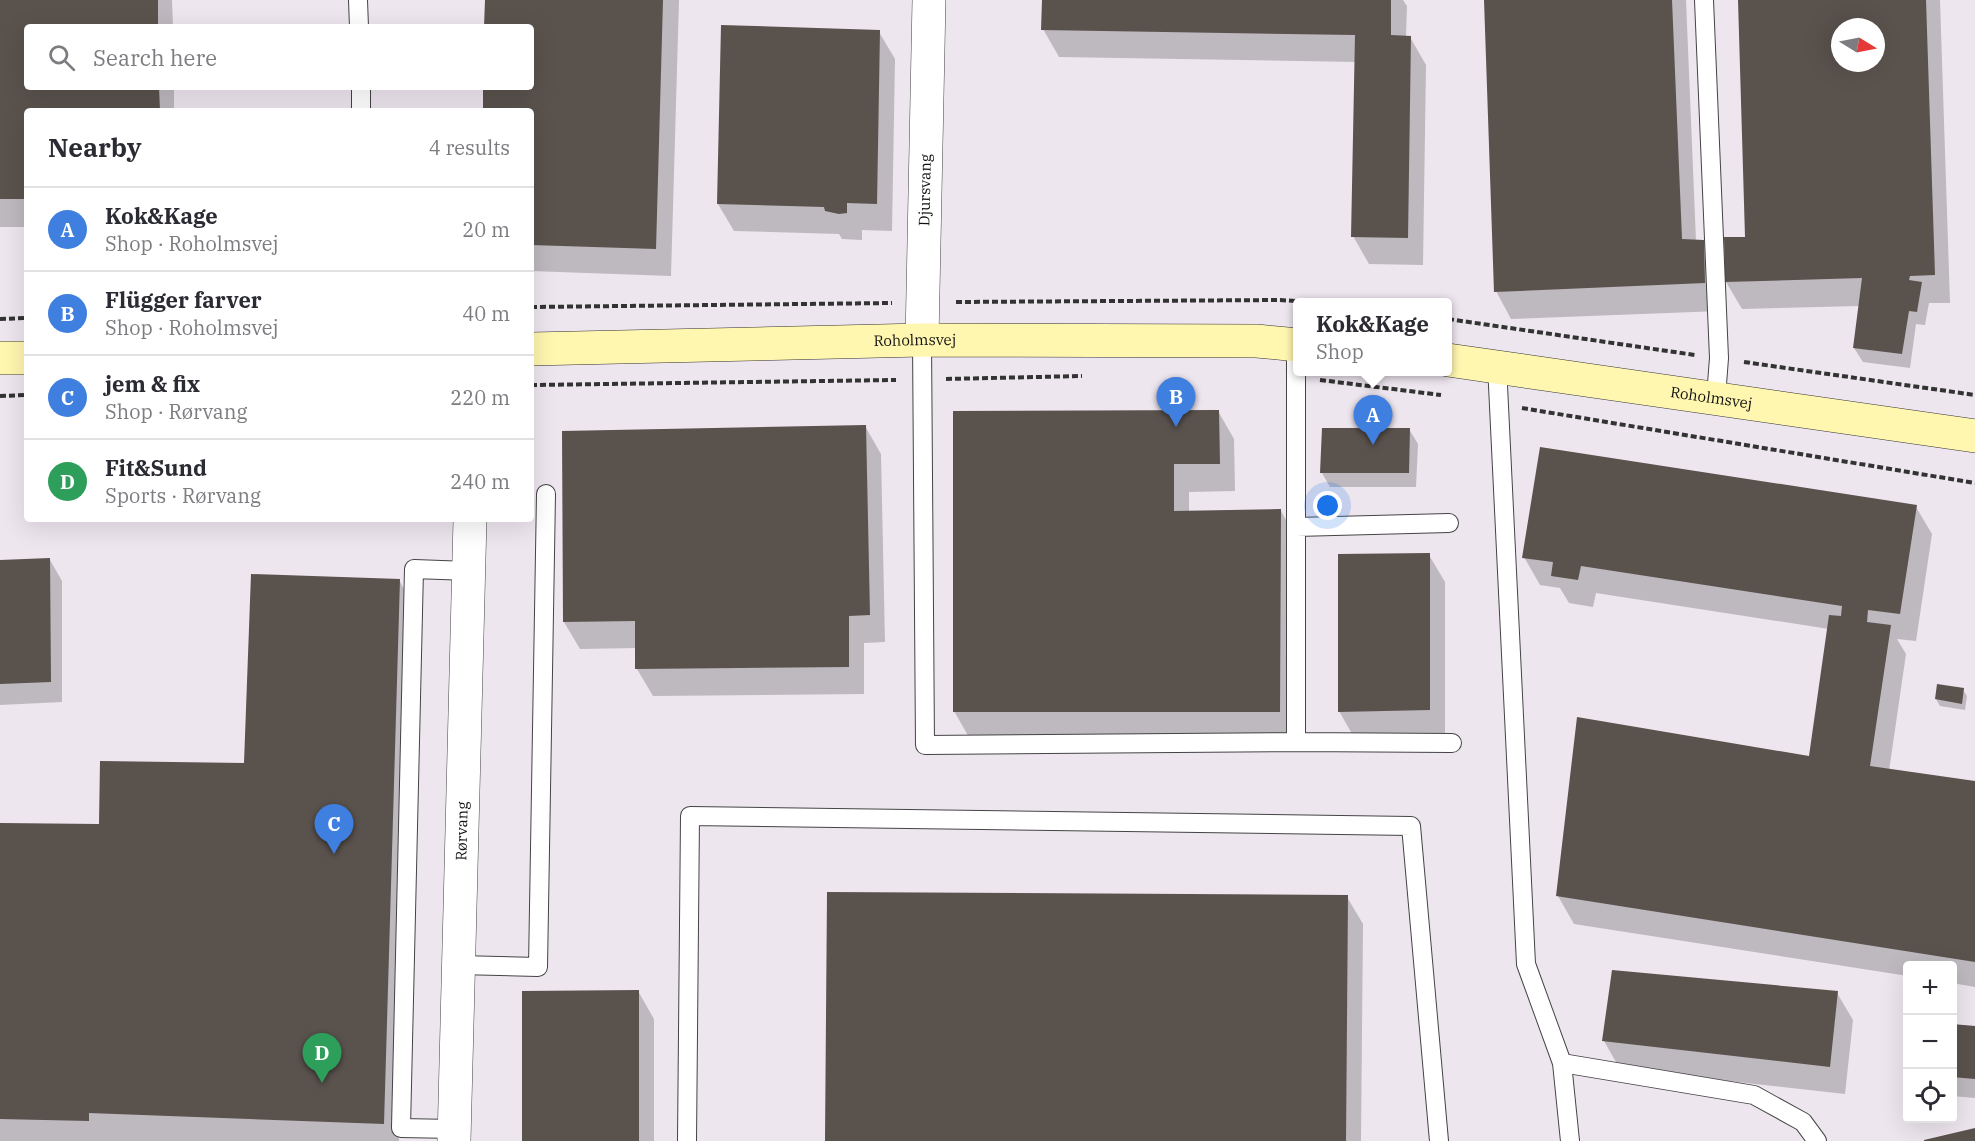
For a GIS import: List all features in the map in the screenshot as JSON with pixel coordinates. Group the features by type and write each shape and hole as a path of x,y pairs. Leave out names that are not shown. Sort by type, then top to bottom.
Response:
{"street":[{"name":"Djursvang","path":"922,340 929,0"},
{"name":"Roholmsvej","path":"534,349 922,340 1257,341 1293,345"},
{"path":"0,358 24,358"},
{"name":"Roholmsvej","path":"1452,360 1497,365 1975,436"},
{"name":"Rørvang","path":"454,1135 470,522"}],"lane":[{"path":"358,0 359,24"},
{"path":"1704,0 1719,358 1716,398"},
{"path":"361,90 362,108"},
{"name":"Djursvang","path":"922,340 925,745 1296,742"},
{"path":"1497,365 1526,963 1562,1063 1570,1141"},
{"path":"1296,378 1296,742 1452,743"},
{"path":"458,966 538,967 546,494"},
{"path":"1296,526 1449,523"},
{"path":"454,1135 401,1128 414,569 469,571"},
{"path":"687,1141 690,816 1412,826 1439,1141"},
{"path":"1562,1063 1755,1095 1803,1122 1817,1141"}],"path":[{"path":"0,319 24,318"},
{"path":"534,385 1084,376"},
{"path":"1296,378 1443,395"},
{"path":"0,396 24,395"},
{"path":"1499,404 1975,483"}],"shaded area":[{"path":"0,0 1975,0 1975,1141 0,1141"}],"building":[{"path":"0,0 158,0 158,24 24,24 24,90 159,90 160,108 24,108 24,199 0,199"},
{"path":"485,0 663,0 656,249 534,245 534,108 483,108 483,90 534,90 534,24 484,24"},
{"path":"1042,0 1391,0 1391,35 1411,36 1408,238 1351,237 1355,35 1041,30"},
{"path":"1484,0 1672,0 1682,239 1704,240 1705,283 1494,292"},
{"path":"1738,0 1926,0 1935,275 1910,276 1909,280 1922,282 1917,312 1909,311 1902,354 1853,348 1862,278 1725,282 1724,237 1745,237"},
{"path":"721,25 880,30 877,204 847,203 847,213 839,214 825,211 824,207 717,204"},
{"path":"1219,410 1220,464 1174,464 1174,511 1281,509 1280,712 953,712 953,411"},
{"path":"866,425 870,615 849,616 849,667 635,669 635,621 563,622 562,431"},
{"path":"1322,428 1410,428 1409,473 1320,473"},
{"path":"1540,447 1917,505 1900,614 1868,610 1867,622 1891,625 1870,766 1975,781 1975,962 1556,896 1577,717 1809,756 1829,615 1841,616 1842,606 1581,566 1578,580 1551,576 1553,562 1522,558"},
{"path":"1430,553 1430,710 1338,712 1338,554"},
{"path":"50,558 51,682 0,684 0,560"},
{"path":"251,574 400,579 384,1124 89,1113 89,1121 0,1119 0,823 99,824 100,761 244,763"},
{"path":"1937,684 1964,688 1962,704 1935,699"},
{"path":"827,892 1348,895 1346,1141 825,1141"},
{"path":"1612,970 1838,991 1830,1067 1602,1041"},
{"path":"639,990 639,1141 522,1141 522,991"},
{"path":"1957,1024 1975,1026 1975,1079 1957,1077"},
{"path":"1975,1128 1975,1141 1924,1141 1924,1140"}],"place":[{"name":"Flügger farver","path":"1176,427"},
{"name":"Kok&Kage","path":"1373,445"},
{"name":"jem & fix","path":"334,854"},
{"name":"Fit&Sund","path":"322,1083"}]}
